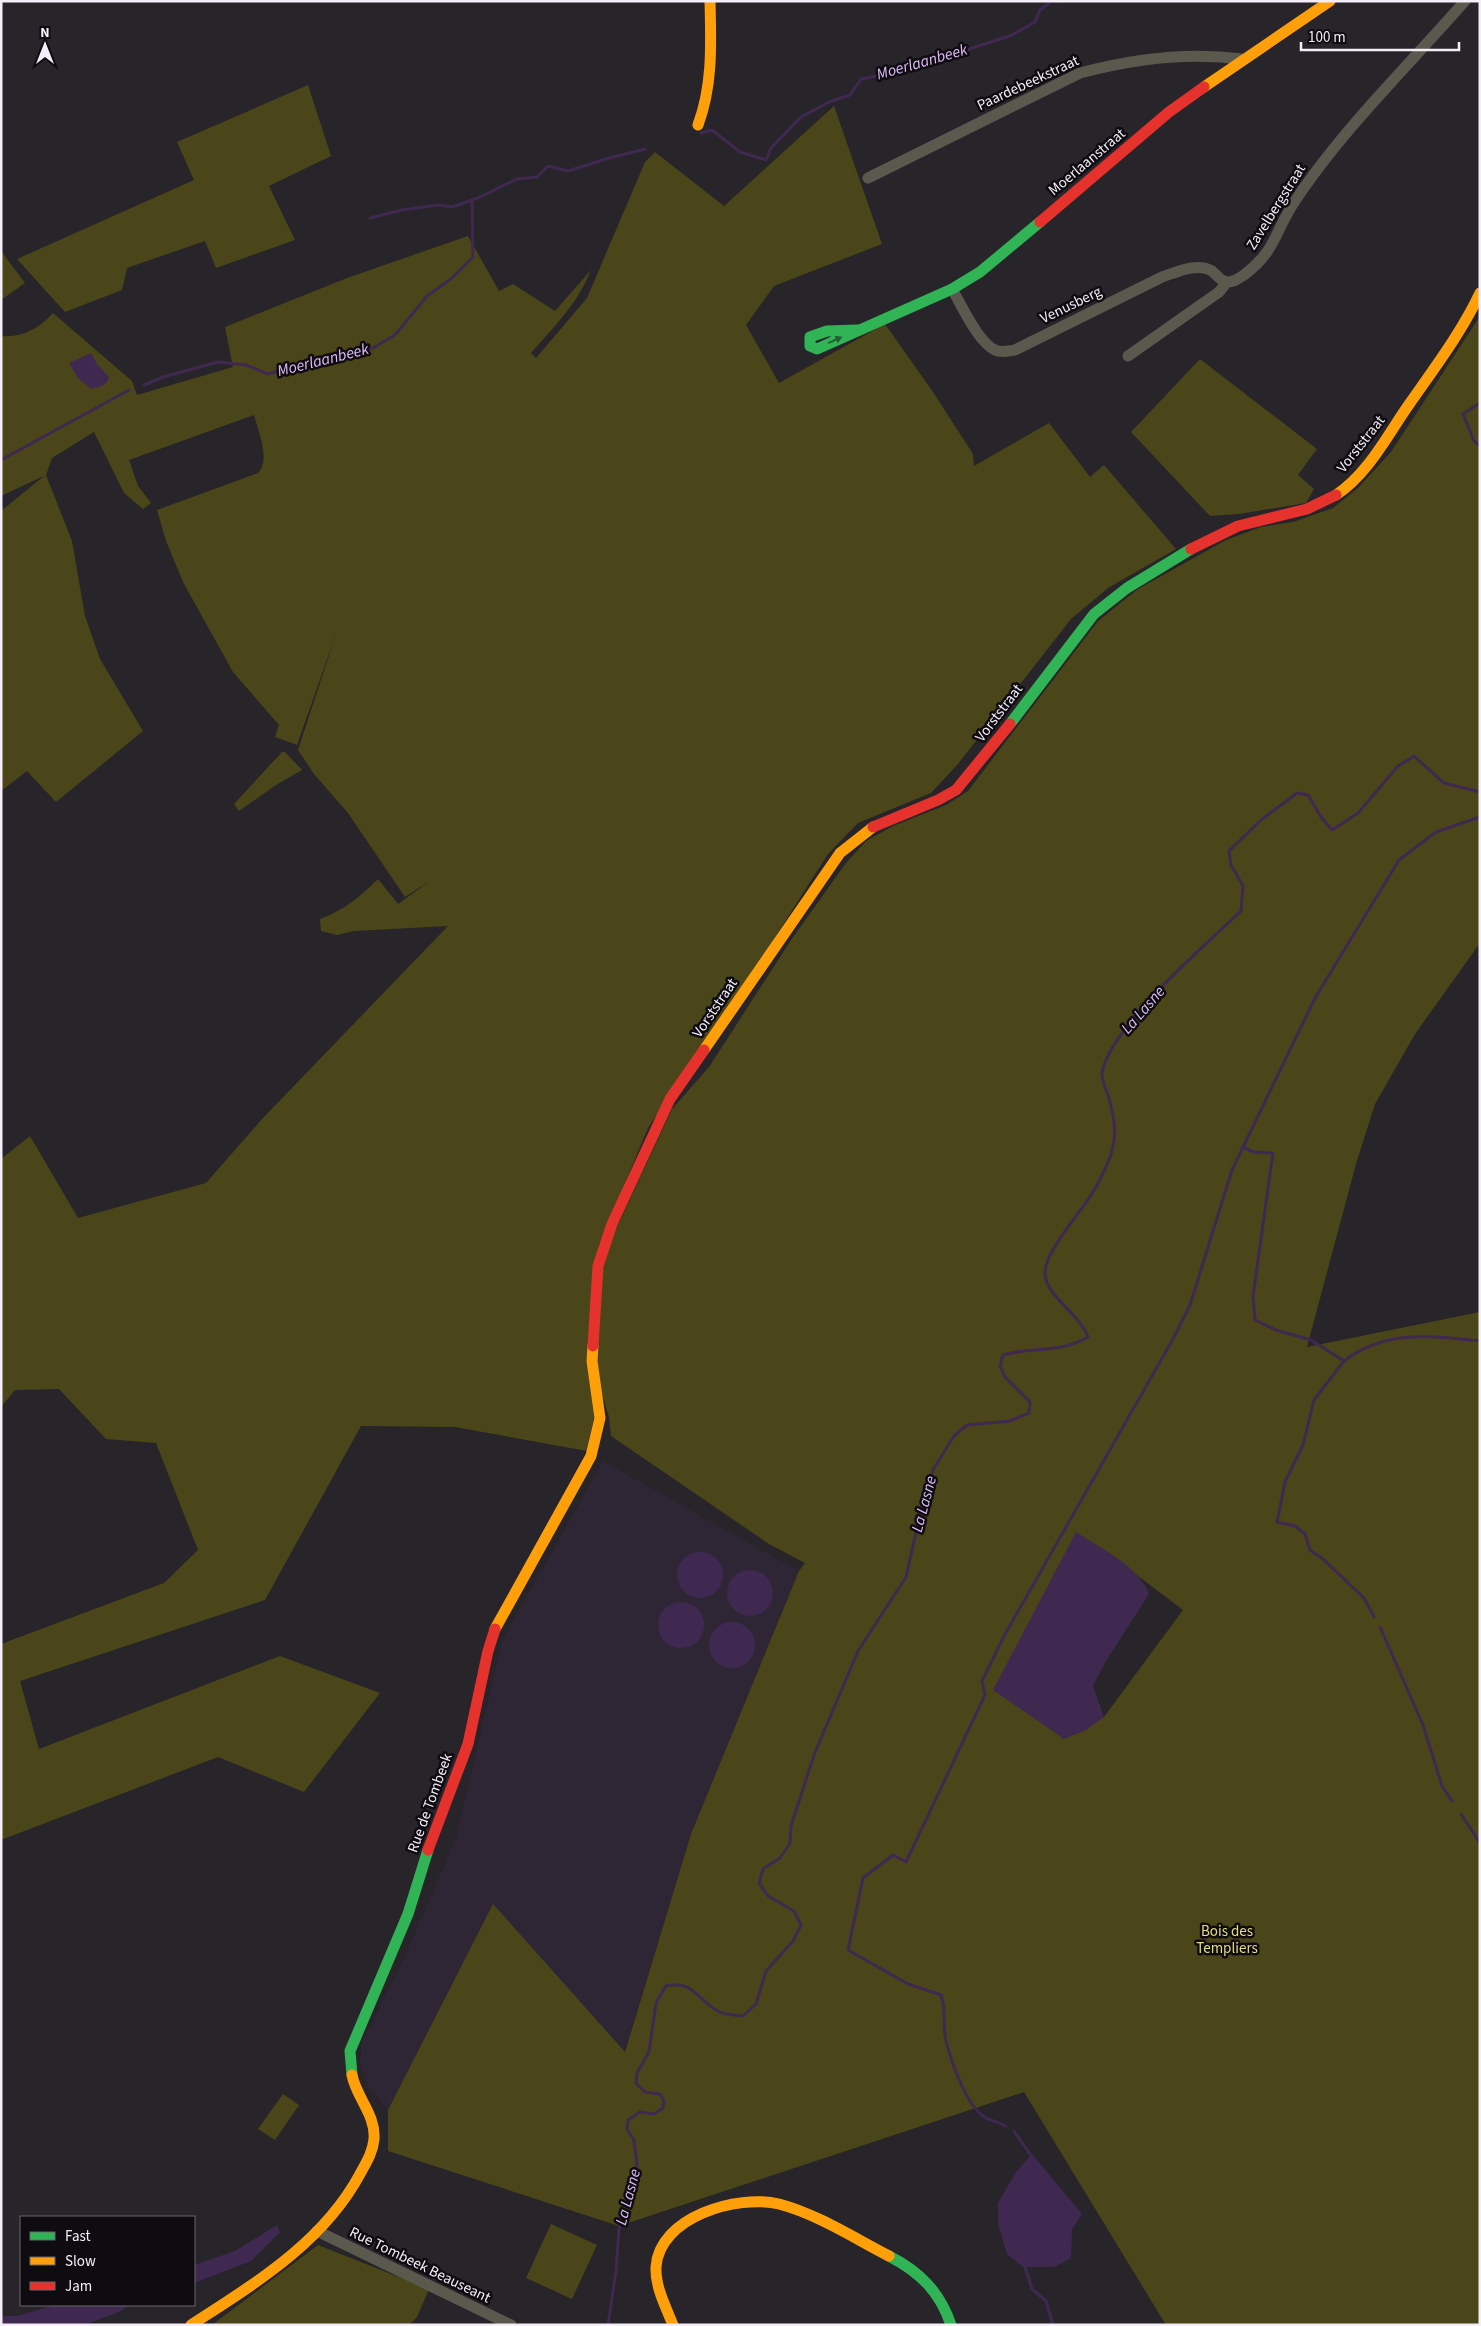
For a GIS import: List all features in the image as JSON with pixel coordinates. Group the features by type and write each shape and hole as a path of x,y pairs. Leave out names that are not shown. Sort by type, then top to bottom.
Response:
{"street":[{"path":"698,125 706,108 709,89 710,1"},
{"name":"Moerlaanstraat","path":"857,330 952,289 980,272 1169,112 1242,59 1330,1"},
{"name":"Zavelbergstraat","path":"1128,356 1219,292 1227,282 1234,282 1257,264 1270,249 1294,203 1322,162 1465,1"},
{"name":"Paardebeekstraat","path":"868,178 1080,72 1105,66 1209,55 1242,59"},
{"name":"Venusberg","path":"952,289 980,336 996,350 1004,352 1015,350 1162,277 1180,271 1196,267 1206,268 1227,282"},
{"name":"Vorststraat","path":"612,1224 670,1099 840,853 870,828 938,800 956,790 972,774 1094,614 1111,598 1133,582 1223,532 1246,523 1309,509 1344,489 1371,460 1448,349 1472,311 1480,293"},
{"name":"Rue de Tombeek","path":"191,2325 270,2273 317,2231 339,2205 369,2157 374,2139 372,2121 353,2081 350,2067 350,2051 408,1914 432,1836 468,1744 488,1651 496,1629 591,1456 600,1418 592,1361 595,1298 598,1266 612,1224"},
{"path":"673,2325 656,2274 658,2252 664,2240 671,2231 700,2215 730,2205 765,2202 783,2205 802,2213 896,2260 920,2275 935,2290 951,2325"},
{"name":"Rue Tombeek Beauseant","path":"317,2231 511,2325"}],"shaded area":[{"path":"91,353 97,364 109,377 105,384 91,389 78,378 69,363"},
{"path":"603,1461 799,1571 691,1834 624,2053 493,1905 388,2110 369,2088 360,2065 361,2044 400,1967 456,1839 502,1641"},
{"path":"1076,1532 1128,1566 1144,1584 1149,1594 1106,1661 1093,1686 1104,1717 1086,1730 1064,1739 993,1690"},
{"path":"700,1552 713,1556 719,1562 723,1575 719,1588 713,1594 700,1598 687,1594 681,1588 677,1575 681,1562 687,1556"},
{"path":"750,1570 763,1574 769,1580 773,1593 769,1606 763,1612 750,1616 737,1612 731,1606 727,1593 731,1580 737,1574"},
{"path":"681,1602 694,1606 700,1612 704,1625 700,1638 694,1644 681,1648 668,1644 662,1638 658,1625 662,1612 668,1606"},
{"path":"732,1622 745,1626 751,1632 755,1645 751,1658 745,1664 732,1668 719,1664 713,1658 709,1645 713,1632 719,1626"},
{"path":"1032,2154 1082,2214 1072,2229 1071,2258 1054,2267 1023,2267 1007,2254 998,2224 998,2203 1016,2172"},
{"path":"277,2225 280,2232 251,2261 195,2283 195,2265 235,2251"},
{"path":"52,2306 128,2306 119,2312 84,2325 1,2325 1,2316 17,2316"}],"green space":[{"path":"308,85 331,156 269,186 295,240 216,268 205,241 127,268 122,290 65,312 17,259 194,180 177,142"},
{"name":"Bois des Templiers","path":"834,106 882,244 774,286 746,325 779,383 885,324 933,392 973,454 974,466 1049,423 1090,477 1104,465 1176,549 1108,588 1071,619 958,764 931,793 858,823 828,854 738,995 648,1128 599,1245 602,1270 612,1238 672,1109 709,1067 791,940 846,863 866,841 893,826 946,805 968,791 1098,621 1138,589 1226,540 1261,527 1293,522 1333,508 1358,488 1391,452 1480,316 1480,943 1415,1034 1375,1104 1356,1164 1307,1347 1480,1312 1480,2325 1166,2325 1024,2092 619,2226 388,2151 388,2110 493,1904 625,2052 691,1834 799,1571 805,1563 769,1544 611,1436 609,1417 600,1388 587,1451 455,1427 361,1426 265,1600 20,1681 39,1749 280,1656 380,1693 304,1792 218,1757 1,1840 1,1644 164,1583 198,1550 156,1443 106,1439 59,1389 15,1390 1,1407 1,1159 30,1136 78,1218 206,1183 263,1118 448,926 354,931 337,935 321,931 320,919 351,902 378,879 398,904 430,881 405,897 348,813 314,774 298,750 336,634 297,745 275,737 279,725 233,672 184,584 166,541 157,510 258,473 262,467 264,453 254,415 129,460 138,486 151,503 143,509 124,493 94,432 52,458 46,475 72,541 85,616 100,659 143,731 56,802 27,771 1,791 1,511 44,476 1,496 1,336 23,334 30,331 53,313 132,381 137,395 233,367 225,327 347,278 468,236 499,291 513,284 555,311 591,270 572,304 531,353 536,358 587,298 645,162 655,152 724,206","holes":["1105,1551 1183,1610 1104,1717 1064,1739 1045,1725"]},
{"path":"1,251 25,283 1,300"},
{"path":"1200,359 1317,449 1298,475 1314,489 1306,503 1239,514 1210,516 1131,432"},
{"path":"282,752 285,752 302,770 276,785 239,811 234,804"},
{"path":"283,2094 299,2105 275,2140 258,2129"},
{"path":"551,2224 597,2245 572,2299 526,2278"},
{"path":"318,2245 429,2289 417,2317 409,2325 212,2325"}],"waterway":[{"name":"Moerlaanbeek","path":"701,133 712,130 740,152 766,160 771,148 801,117 829,102 850,95 861,79 906,70 1012,35 1035,22 1040,10 1052,1"},
{"name":"Moerlaanbeek","path":"1054,1 1065,1"},
{"name":"Moerlaanbeek","path":"370,218 402,210 438,205 452,207 478,198 517,179 537,177 548,166 568,171 645,149"},
{"name":"Moerlaanbeek","path":"144,385 163,377 218,362 246,365 268,374 314,359 373,348 395,335 427,296 452,278 473,257 472,200"},
{"name":"Moerlaanbeek","path":"1,460 129,390"},
{"name":"La Lasne","path":"1480,403 1463,414 1474,441 1480,446"},
{"name":"La Lasne","path":"608,2325 616,2271 620,2215 637,2165 634,2140 627,2129 628,2120 640,2112 654,2114 663,2108 664,2101 660,2094 645,2092 636,2083 637,2073 649,2052 656,2003 666,1986 675,1985 690,1989 706,2003 725,2014 743,2016 756,2004 766,1971 793,1941 801,1925 794,1911 768,1896 759,1883 763,1869 780,1858 790,1843 791,1826 814,1755 858,1651 906,1577 926,1488 934,1468 954,1436 967,1425 1010,1421 1029,1413 1030,1402 1005,1377 1000,1366 1003,1355 1067,1346 1088,1337 1078,1320 1050,1289 1045,1272 1051,1254 1093,1192 1111,1156 1115,1130 1111,1105 1102,1075 1109,1054 1122,1033 1161,987 1241,911 1243,886 1231,865 1229,851 1261,820 1297,793 1308,795 1321,817 1332,830 1358,813 1398,766 1414,756 1444,783 1480,792"},
{"path":"1005,2126 983,2116 965,2092 955,2070 946,2041 944,2007 941,1995 908,1984 848,1950 863,1878 893,1855 906,1862 985,1695 982,1681 1004,1636 1173,1339 1190,1305 1232,1170 1315,998 1399,860 1436,832 1480,817"},
{"path":"1242,1147 1254,1152 1273,1153 1253,1296 1255,1320 1276,1330 1311,1340 1344,1361 1314,1400 1303,1445 1285,1482 1277,1522 1295,1526 1305,1534 1310,1550 1323,1559 1364,1598 1374,1617"},
{"path":"1344,1361 1360,1351 1392,1339 1426,1337 1480,1341"},
{"path":"1380,1627 1423,1725 1442,1786 1452,1801"},
{"path":"1461,1814 1480,1843"},
{"path":"1014,2131 1032,2157"},
{"path":"1024,2264 1032,2289 1046,2301 1053,2325"}],"traffic: fast":[{"path":"857,330 827,331 810,337 810,346 817,349 952,289 980,272 1040,222"},
{"path":"1010,724 1094,614 1127,588 1191,549"},
{"path":"352,2075 350,2051 408,1914 428,1850"},
{"path":"889,2256 910,2269 928,2284 941,2303 951,2325"}],"traffic: slow":[{"path":"698,125 709,79 711,48 710,1"},
{"path":"1204,87 1330,1"},
{"path":"1336,495 1358,476 1377,452 1456,336 1480,293"},
{"path":"704,1050 840,853 873,827"},
{"path":"495,1629 591,1456 600,1418 592,1361 593,1346"},
{"path":"191,2325 239,2294 285,2260 327,2221 345,2199 367,2162 374,2139 372,2122 357,2091 352,2075"},
{"path":"673,2325 657,2282 656,2267 660,2250 671,2235 685,2222 722,2206 762,2202 793,2208 821,2220 889,2256"}],"traffic: jam":[{"path":"1040,222 1169,112 1204,87"},
{"path":"1191,549 1238,526 1307,509 1336,495"},
{"path":"873,827 938,800 956,790 1010,724"},
{"path":"593,1346 598,1266 612,1224 670,1099 704,1050"},
{"path":"428,1850 468,1744 488,1651 495,1629"}]}
